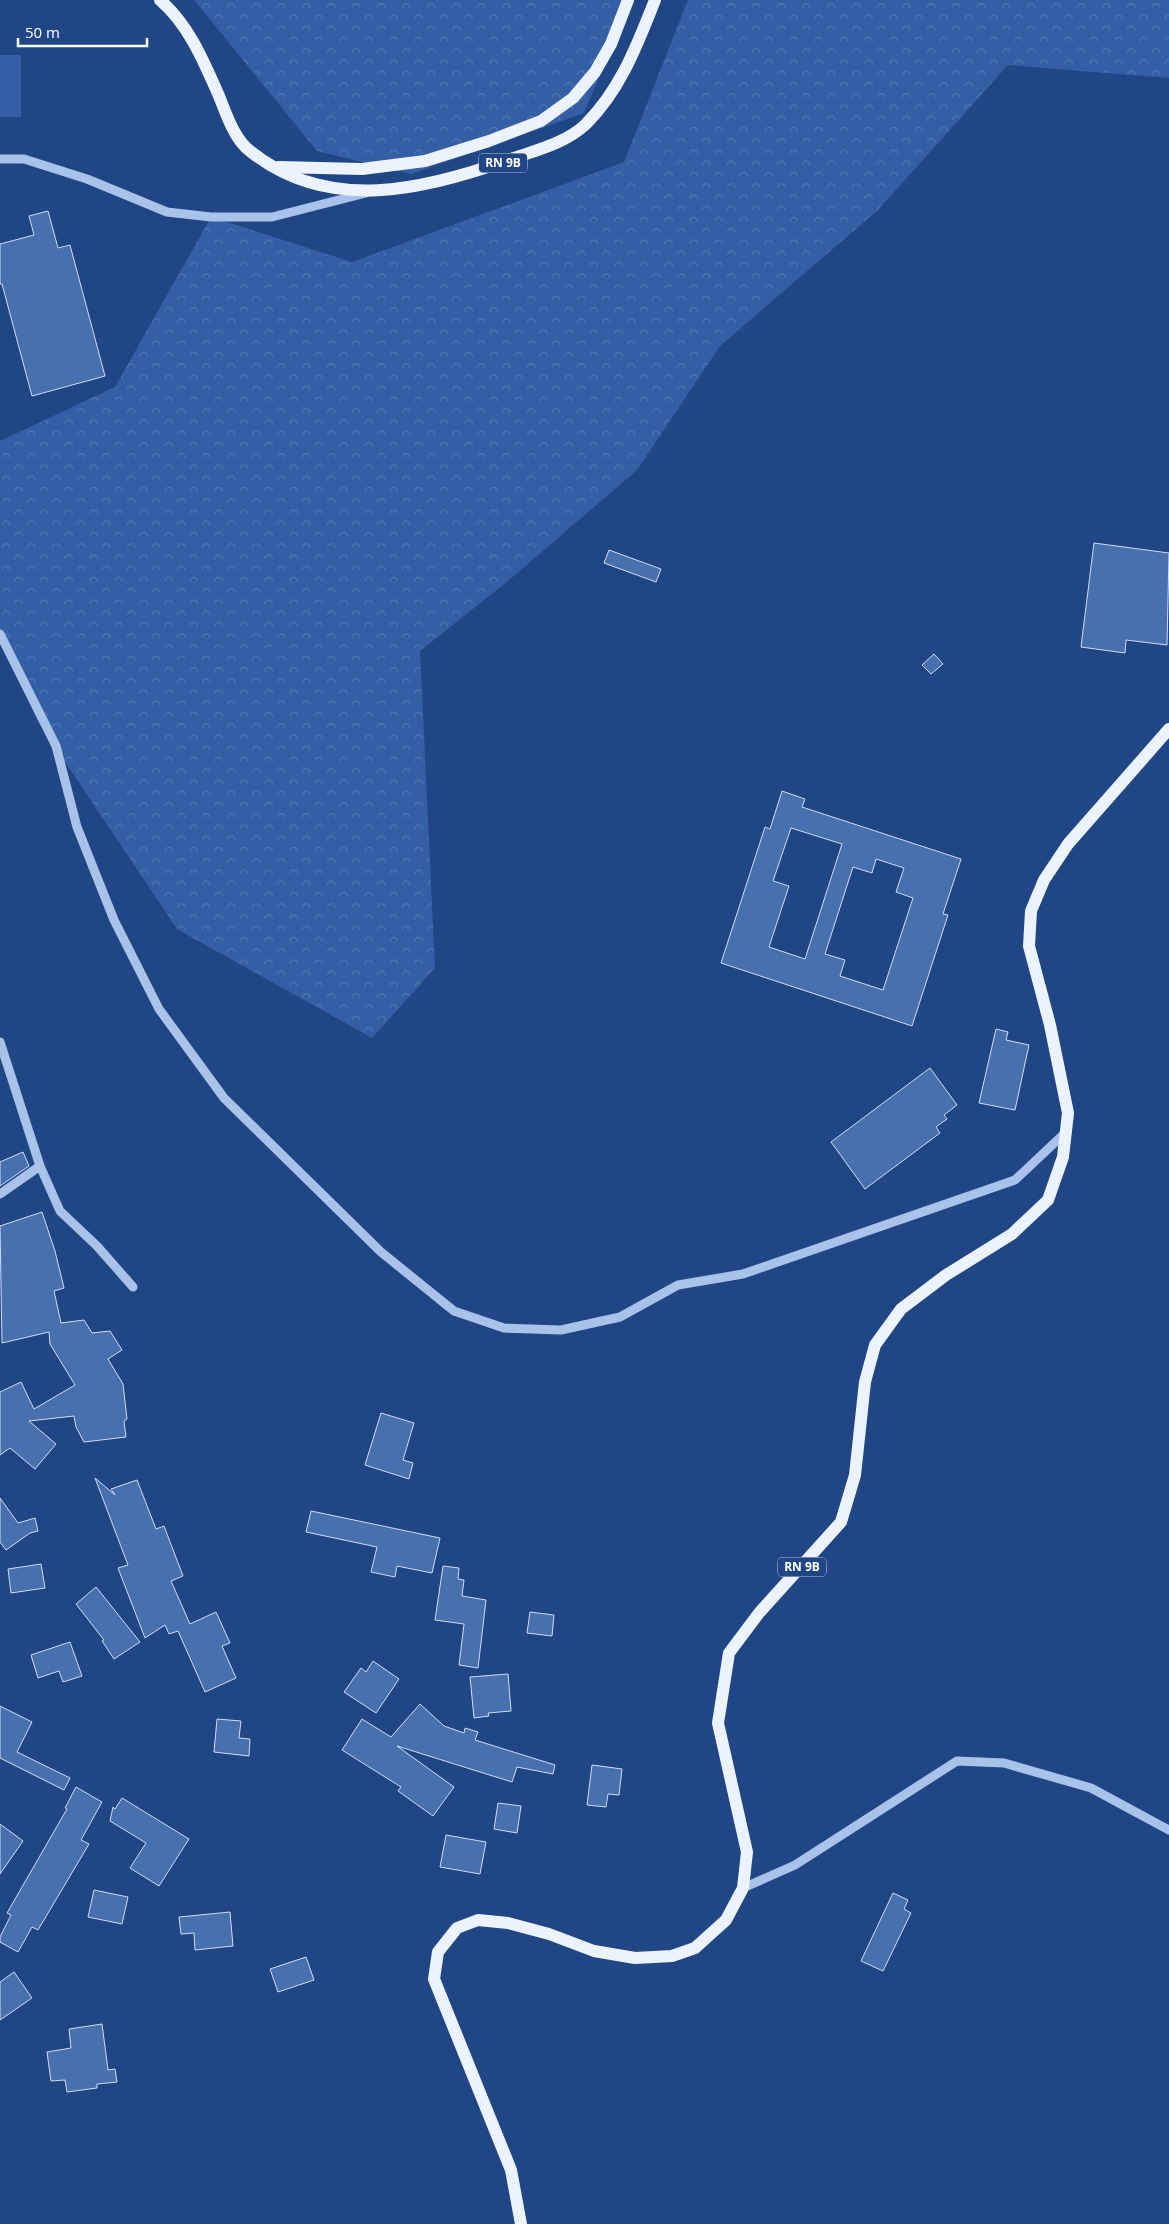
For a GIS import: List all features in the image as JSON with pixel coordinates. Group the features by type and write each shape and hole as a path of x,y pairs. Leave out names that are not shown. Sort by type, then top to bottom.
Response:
{"main road":[{"name":"RN 9B","path":"160,0 191,36 230,122 248,150 305,183 320,187 374,191 437,183 558,143 584,126 608,99 623,75 655,0"},
{"name":"RN 9B","path":"276,167 362,169 425,161 489,141 540,121 572,98 595,72 611,44 628,0"},
{"name":"RN 9B","path":"521,2224 511,2170 434,1979 438,1952 457,1928 478,1920 508,1923 549,1934 594,1951 635,1958 672,1956 695,1948 726,1920 743,1888 747,1852 718,1723 729,1653 759,1614 841,1522 855,1476 865,1382 875,1345 901,1309 946,1275 1012,1234 1048,1200 1063,1157 1068,1113 1050,1025 1029,946 1031,911 1044,880 1068,844 1169,730"}],"street":[{"path":"0,159 24,158 87,178 167,212 211,217 272,217 374,191"},
{"path":"0,634 56,746 77,827 114,920 159,1009 224,1098 381,1252 454,1311 504,1328 561,1330 620,1318 678,1285 742,1274 1015,1180 1065,1133"},
{"path":"0,1042 40,1166 60,1211 97,1246 133,1287"},
{"path":"0,1194 40,1166"},
{"path":"743,1888 795,1865 957,1761 1004,1763 1092,1788 1169,1830"}],"green space":[{"path":"194,0 632,0 584,113 411,174 317,151"},
{"path":"688,0 1169,0 1169,78 1008,65 878,210 720,346 637,470 508,581 420,651 435,968 372,1038 177,929 37,720 0,629 0,441 115,387 211,217 352,262 624,162"},
{"path":"0,55 21,55 21,117 0,117"}],"building":[{"path":"48,211 58,248 70,245 105,376 32,396 2,284 0,284 0,244 34,235 29,216"},
{"path":"1094,543 1169,553 1167,645 1126,640 1125,653 1081,647"},
{"path":"609,550 661,569 656,582 604,563"},
{"path":"934,654 943,664 931,674 922,665"},
{"path":"782,791 805,799 802,807 961,859 943,914 948,915 912,1026 721,963 765,827 770,829","holes":["791,828 842,844 805,959 769,947 789,886 773,881","876,859 904,868 896,892 913,898 883,990 840,976 845,960 825,954 853,867 872,873"]},
{"path":"996,1029 1008,1032 1006,1040 1029,1045 1015,1110 979,1103"},
{"path":"930,1068 957,1105 944,1115 947,1119 936,1127 940,1133 865,1189 831,1142"},
{"path":"23,1152 29,1166 0,1186 0,1162"},
{"path":"42,1212 55,1251 64,1288 54,1291 61,1323 84,1320 92,1333 110,1331 122,1350 108,1359 123,1384 127,1419 124,1421 126,1437 84,1442 76,1427 74,1416 29,1421 56,1444 35,1469 10,1448 0,1455 0,1392 21,1382 34,1409 75,1385 50,1344 49,1332 2,1343 0,1226"},
{"path":"381,1413 414,1423 403,1460 413,1463 409,1479 365,1465"},
{"path":"95,1478 115,1495 111,1489 137,1480 156,1529 164,1526 183,1576 171,1581 190,1624 216,1612 230,1643 222,1646 236,1678 205,1692 178,1631 169,1634 165,1625 145,1638 118,1568 128,1565"},
{"path":"0,1498 18,1523 35,1518 38,1531 30,1533 6,1550 0,1542"},
{"path":"311,1511 440,1538 432,1573 397,1566 395,1577 371,1572 377,1547 306,1532"},
{"path":"41,1564 45,1588 11,1593 8,1569"},
{"path":"443,1566 459,1568 458,1579 464,1580 462,1596 486,1600 478,1668 459,1665 464,1624 435,1620"},
{"path":"96,1587 140,1642 114,1659 102,1641 104,1640 76,1604"},
{"path":"530,1612 554,1615 552,1636 527,1633"},
{"path":"70,1642 82,1676 63,1682 59,1671 38,1678 31,1655"},
{"path":"373,1661 399,1679 376,1713 344,1692 361,1668 366,1672"},
{"path":"508,1674 511,1711 488,1713 489,1716 474,1718 470,1677"},
{"path":"420,1704 444,1726 464,1733 465,1728 478,1732 475,1740 555,1765 553,1774 517,1767 512,1782 397,1746 454,1787 433,1816 398,1791 401,1787 342,1750 362,1719 391,1737"},
{"path":"0,1706 32,1722 17,1752 70,1778 64,1790 0,1758"},
{"path":"217,1719 241,1721 239,1738 250,1739 249,1756 214,1752"},
{"path":"592,1765 622,1769 619,1795 608,1794 606,1807 587,1805"},
{"path":"76,1787 102,1802 81,1840 89,1844 38,1930 32,1927 18,1952 0,1942 0,1937 11,1915 7,1913 67,1809 65,1808"},
{"path":"122,1798 189,1839 159,1886 130,1868 146,1843 110,1821 113,1807 115,1809"},
{"path":"498,1803 521,1806 517,1833 494,1829"},
{"path":"0,1824 23,1841 0,1874"},
{"path":"446,1835 486,1842 480,1874 440,1867"},
{"path":"94,1890 128,1897 122,1924 88,1917"},
{"path":"893,1893 908,1900 904,1909 911,1913 883,1971 861,1961"},
{"path":"230,1912 233,1946 195,1950 194,1933 181,1934 179,1917"},
{"path":"306,1957 314,1980 278,1992 270,1969"},
{"path":"14,1972 32,1998 0,2020 0,1982"},
{"path":"102,2024 108,2070 115,2069 117,2082 97,2084 97,2088 67,2092 65,2080 51,2081 47,2052 71,2048 69,2029"}]}
